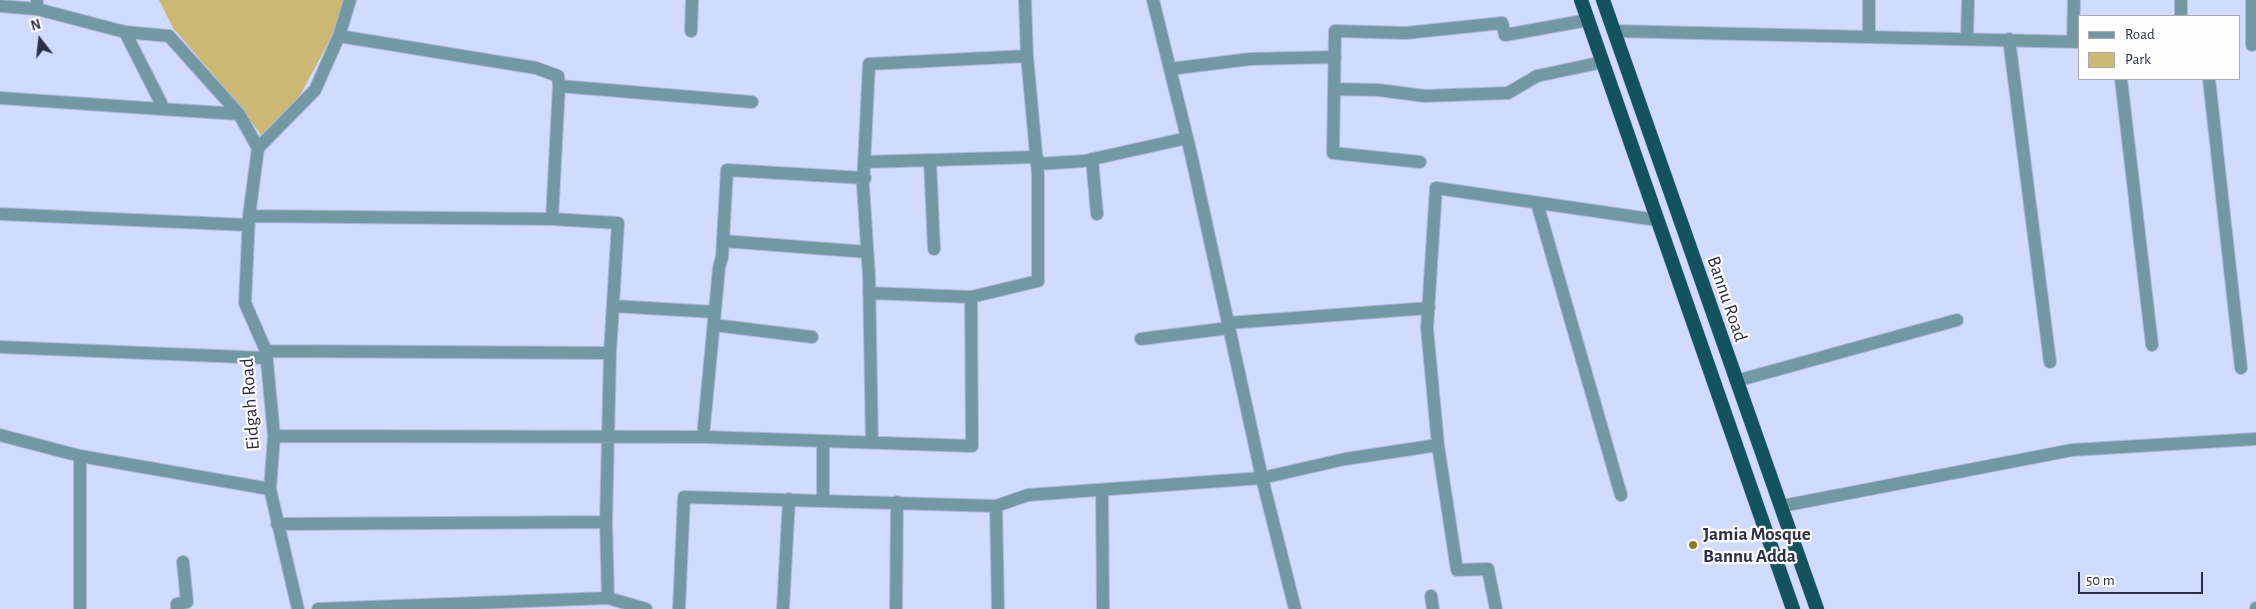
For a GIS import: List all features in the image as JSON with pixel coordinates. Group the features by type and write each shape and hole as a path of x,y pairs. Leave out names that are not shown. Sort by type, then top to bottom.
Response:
{"highway":[{"path":"1581,0 1793,609"},
{"name":"Bannu Road","path":"1603,0 1817,609"}],"street":[{"path":"0,6 37,5 125,32 169,36 239,114 258,148 314,90 339,36 350,0"},
{"path":"691,31 692,0"},
{"path":"869,293 971,297 1038,281 1037,161 1027,56 1025,0"},
{"path":"1153,0 1187,138 1262,478 1295,609"},
{"path":"1868,0 1869,36"},
{"path":"1967,39 1968,0"},
{"path":"1614,31 2076,42 2074,0"},
{"path":"2181,0 2181,15"},
{"path":"2249,45 2252,0"},
{"path":"1420,162 1348,152 1333,153 1335,31 1406,33 1502,23 1505,35 1588,20"},
{"path":"125,32 161,103 161,109"},
{"path":"339,36 536,68 558,76 560,86 552,219"},
{"path":"2009,39 2050,362"},
{"path":"872,443 869,293 863,198 869,64 1027,56"},
{"path":"1170,69 1250,59 1335,57"},
{"path":"1334,89 1378,90 1424,96 1508,93 1537,76 1603,62"},
{"path":"2121,80 2152,345"},
{"path":"2209,80 2241,368"},
{"path":"560,86 752,102"},
{"path":"0,98 239,114"},
{"path":"864,162 1092,160 1187,138"},
{"name":"Eidgah Road","path":"258,148 249,221 246,304 266,355 274,436 270,489 298,609"},
{"path":"930,160 934,249"},
{"path":"1092,160 1097,214"},
{"path":"703,437 723,241 727,170 864,178"},
{"path":"1496,609 1488,569 1457,570 1438,445 1427,328 1436,188 1657,220"},
{"path":"1537,202 1621,495"},
{"path":"0,214 249,221 552,219 618,223 610,352 606,522 608,598"},
{"path":"723,241 867,252"},
{"path":"274,436 703,437 972,446 971,297"},
{"path":"613,306 714,319 812,337"},
{"path":"1141,339 1228,325 1429,308"},
{"path":"1736,381 1957,320"},
{"path":"0,347 266,355 610,352"},
{"path":"0,436 80,456 270,489"},
{"path":"1782,506 2072,450 2256,439"},
{"path":"823,441 824,500"},
{"path":"679,609 684,497 996,506 1028,495 1262,478 1345,459 1438,445"},
{"path":"80,456 80,609"},
{"path":"1102,490 1103,609"},
{"path":"783,609 789,499"},
{"path":"896,609 897,502"},
{"path":"996,506 998,609"},
{"path":"277,524 606,522"},
{"path":"177,609 177,604 187,602 183,562"},
{"path":"1431,596 1432,609"},
{"path":"318,609 608,598 646,609"}],"green space":[{"path":"159,0 345,0 331,38 298,99 261,135 240,106 173,28"}],"place":[{"name":"Jamia Mosque Bannu Adda","path":"1693,545"}]}
